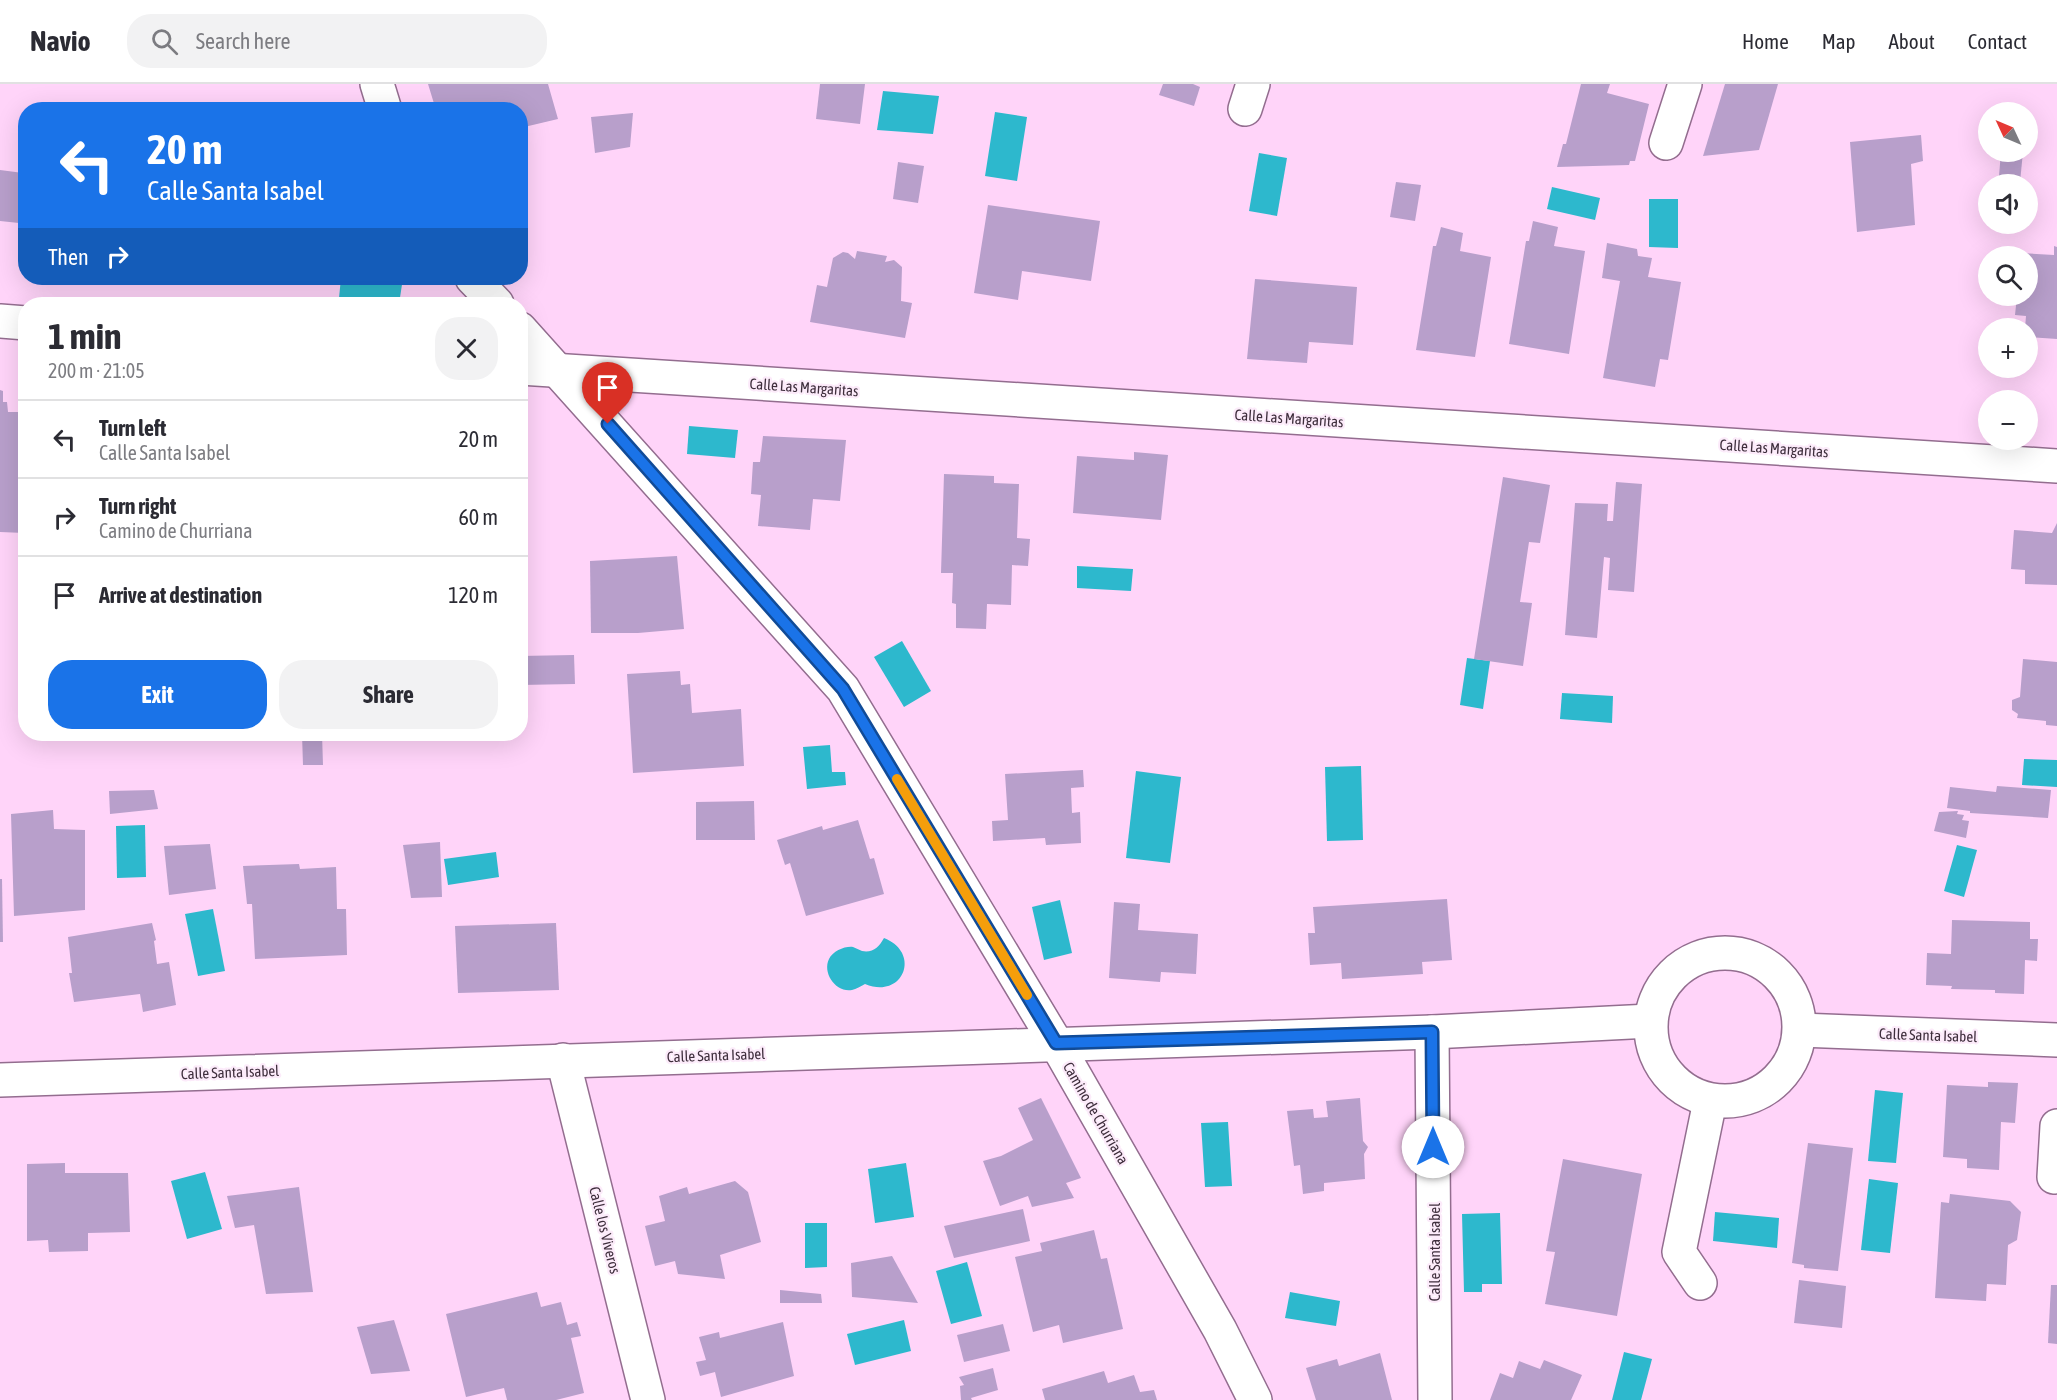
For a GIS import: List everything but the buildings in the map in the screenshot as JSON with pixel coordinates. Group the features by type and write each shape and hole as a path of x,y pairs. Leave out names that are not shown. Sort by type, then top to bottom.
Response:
{"street":[{"path":"377,84 383,102"},
{"path":"1666,143 1685,84"},
{"path":"479,285 490,297"},
{"path":"0,321 18,322"},
{"name":"Camino de Churriana","path":"528,338 843,689 1056,1043 1220,1330 1255,1400"},
{"name":"Calle Las Margaritas","path":"528,369 2057,466"},
{"path":"1716,952 1742,954 1766,964 1785,982 1796,1004 1800,1030 1795,1055 1780,1077 1760,1093 1735,1101 1710,1101 1689,1093 1671,1080 1658,1063 1651,1042 1650,1021 1656,996 1671,975 1692,959 1716,952"},
{"name":"Calle Santa Isabel","path":"0,1080 1432,1032 1650,1021"},
{"name":"Calle Santa Isabel","path":"1800,1030 2057,1040"},
{"name":"Calle Santa Isabel","path":"1432,1032 1435,1400"},
{"name":"Calle los Viveros","path":"563,1060 648,1400"},
{"path":"1700,1283 1679,1252 1710,1101"},
{"path":"2054,1177 2057,1126"}],"water":[{"path":"883,91 939,96 933,134 877,130"},
{"path":"995,112 1027,117 1017,181 985,176"},
{"path":"1259,153 1287,158 1277,216 1249,211"},
{"path":"1552,187 1600,198 1595,220 1547,209"},
{"path":"1649,199 1678,199 1678,248 1649,247"},
{"path":"340,285 402,285 400,297 339,297"},
{"path":"689,426 738,430 735,458 687,454"},
{"path":"1077,566 1133,569 1131,591 1077,588"},
{"path":"902,641 931,691 904,707 874,657"},
{"path":"1467,658 1490,661 1483,709 1460,705"},
{"path":"1562,693 1613,696 1612,723 1560,719"},
{"path":"830,745 832,772 845,772 846,785 807,789 803,747"},
{"path":"2024,759 2057,760 2057,787 2022,785"},
{"path":"1361,766 1363,840 1327,841 1325,767"},
{"path":"1136,771 1181,777 1170,863 1126,858"},
{"path":"145,825 146,877 117,878 116,826"},
{"path":"1957,845 1977,850 1964,897 1944,891"},
{"path":"496,852 499,877 448,885 444,859"},
{"path":"1060,900 1072,953 1044,960 1032,907"},
{"path":"213,909 225,971 198,976 185,914"},
{"path":"884,938 896,945 905,963 903,973 898,980 889,986 878,987 865,984 854,990 841,988 832,981 827,964 833,954 850,947 862,951 872,950 878,947"},
{"path":"1875,1090 1903,1093 1896,1163 1868,1161"},
{"path":"1228,1122 1232,1186 1205,1187 1201,1123"},
{"path":"906,1163 914,1217 875,1223 868,1169"},
{"path":"205,1172 222,1229 187,1239 171,1181"},
{"path":"1869,1179 1898,1183 1890,1253 1861,1250"},
{"path":"1715,1212 1779,1218 1777,1248 1713,1241"},
{"path":"1500,1213 1502,1284 1482,1284 1482,1292 1464,1292 1462,1214"},
{"path":"805,1223 827,1223 827,1267 805,1268"},
{"path":"967,1262 982,1316 951,1324 936,1271"},
{"path":"1290,1292 1340,1301 1336,1326 1285,1318"},
{"path":"904,1320 911,1351 855,1365 847,1334"},
{"path":"1624,1352 1652,1359 1641,1400 1612,1400"}],"slow traffic":[{"path":"897,779 1027,995"}],"route":[{"path":"608,424 843,689 1056,1043 1432,1032 1433,1147"}]}
